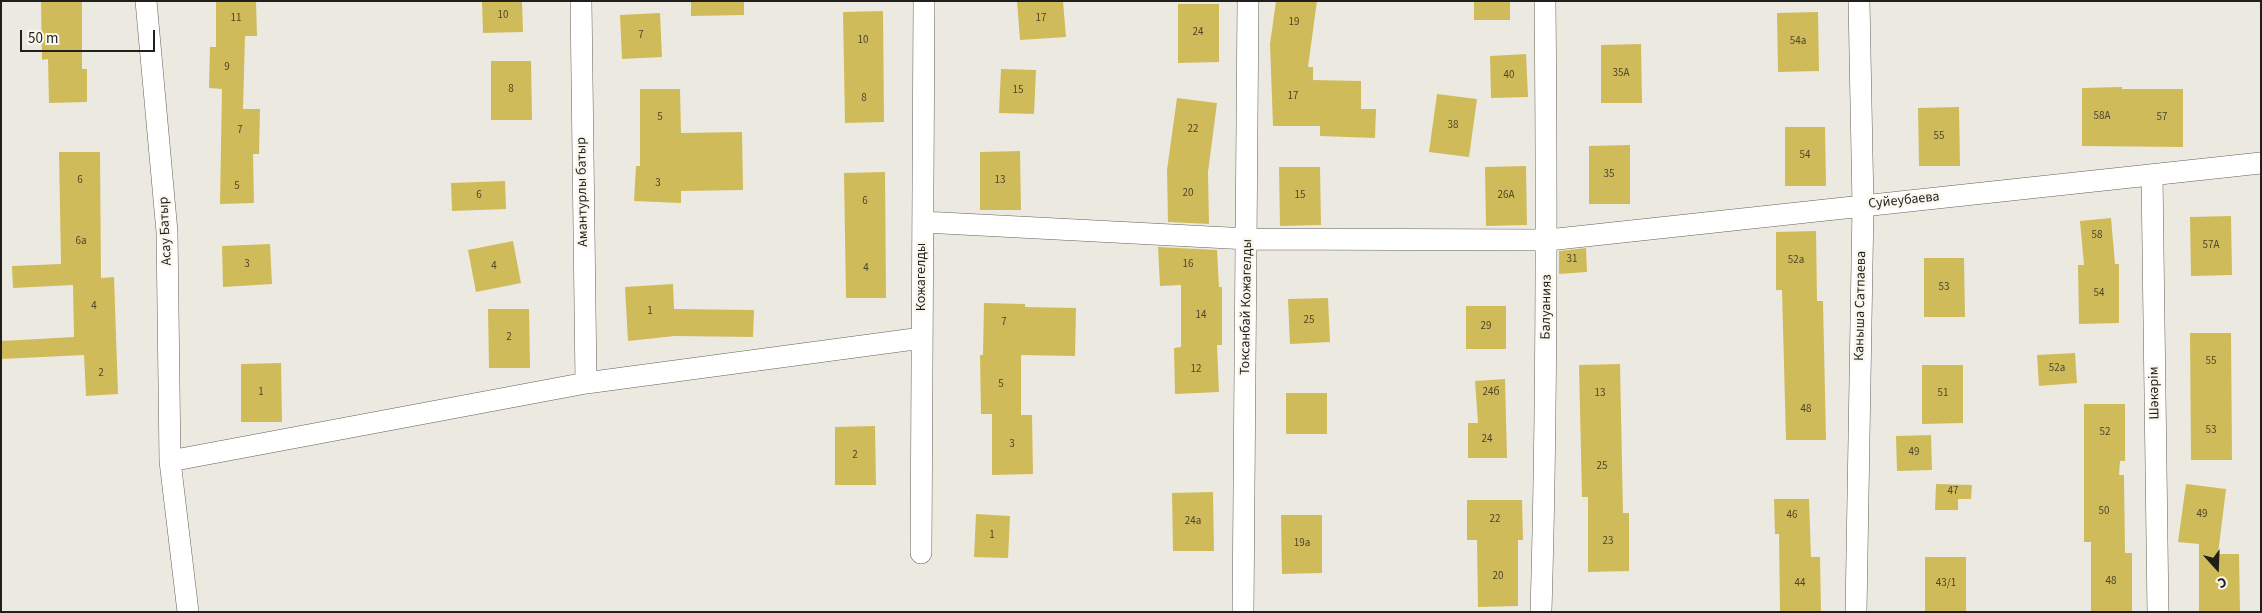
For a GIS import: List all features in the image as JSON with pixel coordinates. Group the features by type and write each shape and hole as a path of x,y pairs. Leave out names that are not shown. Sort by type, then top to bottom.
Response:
{"street":[{"name":"Асау Батыр","path":"146,1 167,232 170,461 188,612"},
{"name":"Амантурлы батыр","path":"580,1 586,383"},
{"name":"Кожагелды","path":"921,553 924,1"},
{"name":"Токсанбай Кожагелды","path":"1243,612 1248,239 1248,1"},
{"name":"Балуанияз","path":"1541,612 1548,240 1545,1"},
{"name":"Каныша Сатпаева","path":"1856,612 1863,206 1859,1"},
{"name":"Суйеубаева","path":"923,222 1248,239 1548,240 2261,163"},
{"name":"Шәкәрім","path":"2152,174 2158,612"},
{"path":"170,461 586,383 922,338"}],"building":[{"path":"41,1 82,1 82,69 87,69 87,102 49,103 48,59 42,60"},
{"path":"216,1 256,1 257,36 245,36 243,109 260,109 259,154 253,154 254,203 220,204 222,89 209,88 210,47 216,47"},
{"path":"482,1 522,1 523,32 483,33"},
{"path":"691,1 744,1 744,15 691,16"},
{"path":"1017,1 1063,1 1066,37 1020,40"},
{"path":"1276,1 1317,1 1308,67 1313,67 1313,80 1361,81 1361,109 1376,109 1375,138 1320,136 1320,126 1273,126 1270,44"},
{"path":"1474,1 1510,1 1510,20 1474,20"},
{"path":"1178,4 1219,4 1219,62 1178,63"},
{"path":"883,11 884,122 845,123 843,12"},
{"path":"1818,12 1819,71 1778,72 1777,13"},
{"path":"660,13 662,57 622,59 620,15"},
{"path":"1641,44 1642,103 1601,103 1601,45"},
{"path":"1526,54 1528,97 1491,98 1490,56"},
{"path":"491,61 531,61 532,120 491,120"},
{"path":"1001,69 1036,70 1034,114 999,113"},
{"path":"2122,87 2122,89 2183,89 2183,147 2082,146 2082,88"},
{"path":"640,89 680,89 681,133 742,132 743,190 681,191 681,203 634,201 636,166 640,166"},
{"path":"1437,94 1477,99 1469,157 1429,152"},
{"path":"1177,98 1217,103 1208,172 1209,224 1168,222 1167,170"},
{"path":"1959,107 1960,166 1919,166 1918,108"},
{"path":"1785,127 1825,127 1826,186 1785,186"},
{"path":"1630,145 1630,204 1589,204 1589,146"},
{"path":"1020,151 1021,210 980,210 980,152"},
{"path":"59,152 100,152 101,278 114,277 118,394 86,396 84,355 1,359 1,341 74,337 73,285 13,288 12,266 61,264"},
{"path":"1526,166 1527,225 1486,226 1485,167"},
{"path":"1279,167 1320,167 1321,225 1280,226"},
{"path":"885,172 886,298 846,298 844,173"},
{"path":"505,181 506,209 452,211 451,183"},
{"path":"2231,216 2232,275 2191,276 2190,217"},
{"path":"2111,218 2115,264 2119,264 2119,323 2079,324 2078,265 2084,265 2080,221"},
{"path":"1816,231 1817,301 1823,301 1826,440 1786,440 1782,290 1776,290 1776,232"},
{"path":"513,241 521,283 476,292 468,250"},
{"path":"270,244 272,284 223,287 222,246"},
{"path":"1158,247 1217,250 1219,287 1222,287 1222,345 1217,345 1219,392 1175,394 1174,348 1181,347 1181,285 1160,286"},
{"path":"1586,248 1587,272 1559,274 1559,251"},
{"path":"1924,258 1964,258 1965,317 1924,317"},
{"path":"673,284 674,309 754,310 753,337 675,336 628,341 625,287"},
{"path":"1328,298 1330,342 1290,344 1288,299"},
{"path":"984,303 1025,304 1025,307 1076,308 1075,356 1021,355 1021,415 1032,415 1033,474 992,475 992,414 981,414 980,355 983,355"},
{"path":"1466,306 1506,306 1506,349 1466,349"},
{"path":"488,309 529,309 530,368 489,368"},
{"path":"2190,333 2231,333 2232,460 2191,460"},
{"path":"2075,353 2077,383 2039,386 2037,355"},
{"path":"281,363 282,422 241,422 241,364"},
{"path":"1620,364 1623,513 1629,513 1629,571 1588,572 1588,497 1582,497 1579,365"},
{"path":"1922,365 1963,365 1963,423 1922,424"},
{"path":"1505,379 1507,458 1468,458 1468,423 1478,423 1475,381"},
{"path":"1286,393 1327,393 1327,434 1286,434"},
{"path":"2084,404 2125,404 2125,461 2120,461 2119,475 2124,475 2125,553 2132,553 2132,611 2091,612 2091,542 2084,542"},
{"path":"875,426 876,485 835,485 835,427"},
{"path":"1931,435 1932,470 1897,471 1896,436"},
{"path":"1936,484 1972,485 1971,499 1958,499 1958,510 1935,510"},
{"path":"2186,484 2226,489 2218,554 2239,554 2240,612 2199,612 2199,544 2178,542"},
{"path":"1213,492 1214,551 1173,551 1172,493"},
{"path":"1774,499 1809,499 1811,557 1820,557 1821,612 1780,612 1779,534 1775,534"},
{"path":"1467,500 1522,500 1523,540 1518,540 1518,606 1478,607 1477,540 1467,540"},
{"path":"976,514 1010,516 1008,558 974,557"},
{"path":"1281,515 1322,515 1322,573 1282,574"},
{"path":"1925,557 1966,557 1966,612 1925,612"}]}
